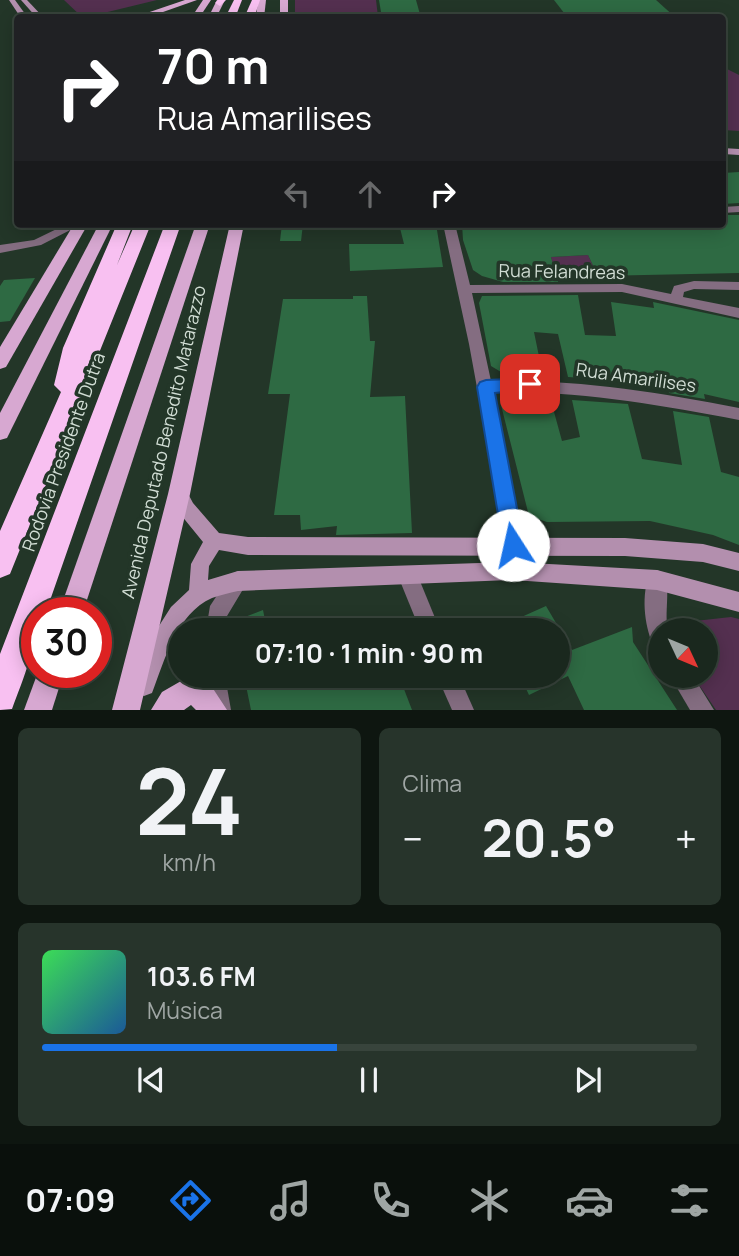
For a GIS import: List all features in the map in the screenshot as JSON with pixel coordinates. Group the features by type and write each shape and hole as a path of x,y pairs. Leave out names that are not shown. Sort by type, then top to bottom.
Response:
{"highway":[{"path":"55,432 73,348 123,228"},
{"name":"Rodovia Presidente Dutra","path":"0,564 141,228"},
{"name":"Rodovia Presidente Dutra","path":"0,697 172,228"}],"main road":[{"path":"12,0 23,14"},
{"path":"24,0 37,14"},
{"path":"149,14 193,0"},
{"path":"0,362 76,228"},
{"path":"0,432 104,228"},
{"path":"76,597 202,228"},
{"name":"Avenida Deputado Benedito Matarazzo","path":"126,710 178,494 236,228"},
{"path":"178,494 214,541 248,546 513,545 660,549 703,553 739,562"},
{"path":"198,594 200,564 214,541"},
{"path":"137,710 151,663 164,635 181,611 198,594 238,580 513,571 657,580 739,602"},
{"path":"38,710 46,688"},
{"path":"165,710 188,691 200,694 214,710"}],"street":[{"path":"0,249 37,243 69,228"},
{"path":"450,228 466,289 486,387 513,545"},
{"path":"676,299 678,289 694,285 739,286"},
{"name":"Rua Felandreas","path":"466,289 622,288 739,313"},
{"name":"Rua Amarilises","path":"486,387 530,384 635,394 739,414"},
{"path":"408,576 425,618"},
{"path":"217,618 217,612 238,580"},
{"path":"655,618 657,580"},
{"path":"217,688 220,710"},
{"path":"453,688 463,710"},
{"path":"689,688 703,710"}],"shaded area":[{"path":"64,0 157,0 99,14 79,14"},
{"path":"295,0 376,0 378,14 295,14"},
{"path":"726,68 739,75 739,131 726,130"},
{"path":"588,255 598,276 556,275 551,257"},
{"path":"718,618 739,619 739,710 716,710 701,688 718,688"}],"building":[{"path":"379,0 416,0 420,14 381,14"},
{"path":"554,0 656,0 672,14 565,14"},
{"path":"739,172 739,203 726,204 726,173"},
{"path":"726,215 739,215 739,273 598,276 588,255 551,257 558,282 503,282 482,276 473,270 463,240 462,228 726,228"},
{"path":"282,228 303,228 301,241 280,241"},
{"path":"400,228 437,228 443,267 350,271 349,244 404,244"},
{"path":"35,278 10,321 0,322 0,286 4,280"},
{"path":"578,295 585,335 616,336 611,302 654,308 653,302 739,320 739,402 704,394 705,399 669,393 666,375 614,371 615,380 568,377 558,334 534,332 543,376 506,375 491,366 479,303 482,296"},
{"path":"353,296 367,296 370,341 375,341 370,397 405,396 412,533 336,535 337,526 301,530 300,515 274,515 290,394 268,394 283,299 353,299"},
{"path":"507,399 551,401 562,441 580,437 572,400 628,404 642,459 682,465 673,411 709,417 721,472 739,477 739,545 713,535 650,521 547,522 529,516 501,405"},
{"path":"546,606 553,618 519,618"},
{"path":"263,610 265,618 242,618"},
{"path":"632,627 633,642 648,665 648,688 663,688 677,710 584,710 570,680 570,647 572,650"},
{"path":"246,688 404,688 412,710 251,710"},
{"path":"526,688 543,688 529,695"}],"route":[{"path":"513,545 486,387 530,384"}]}
